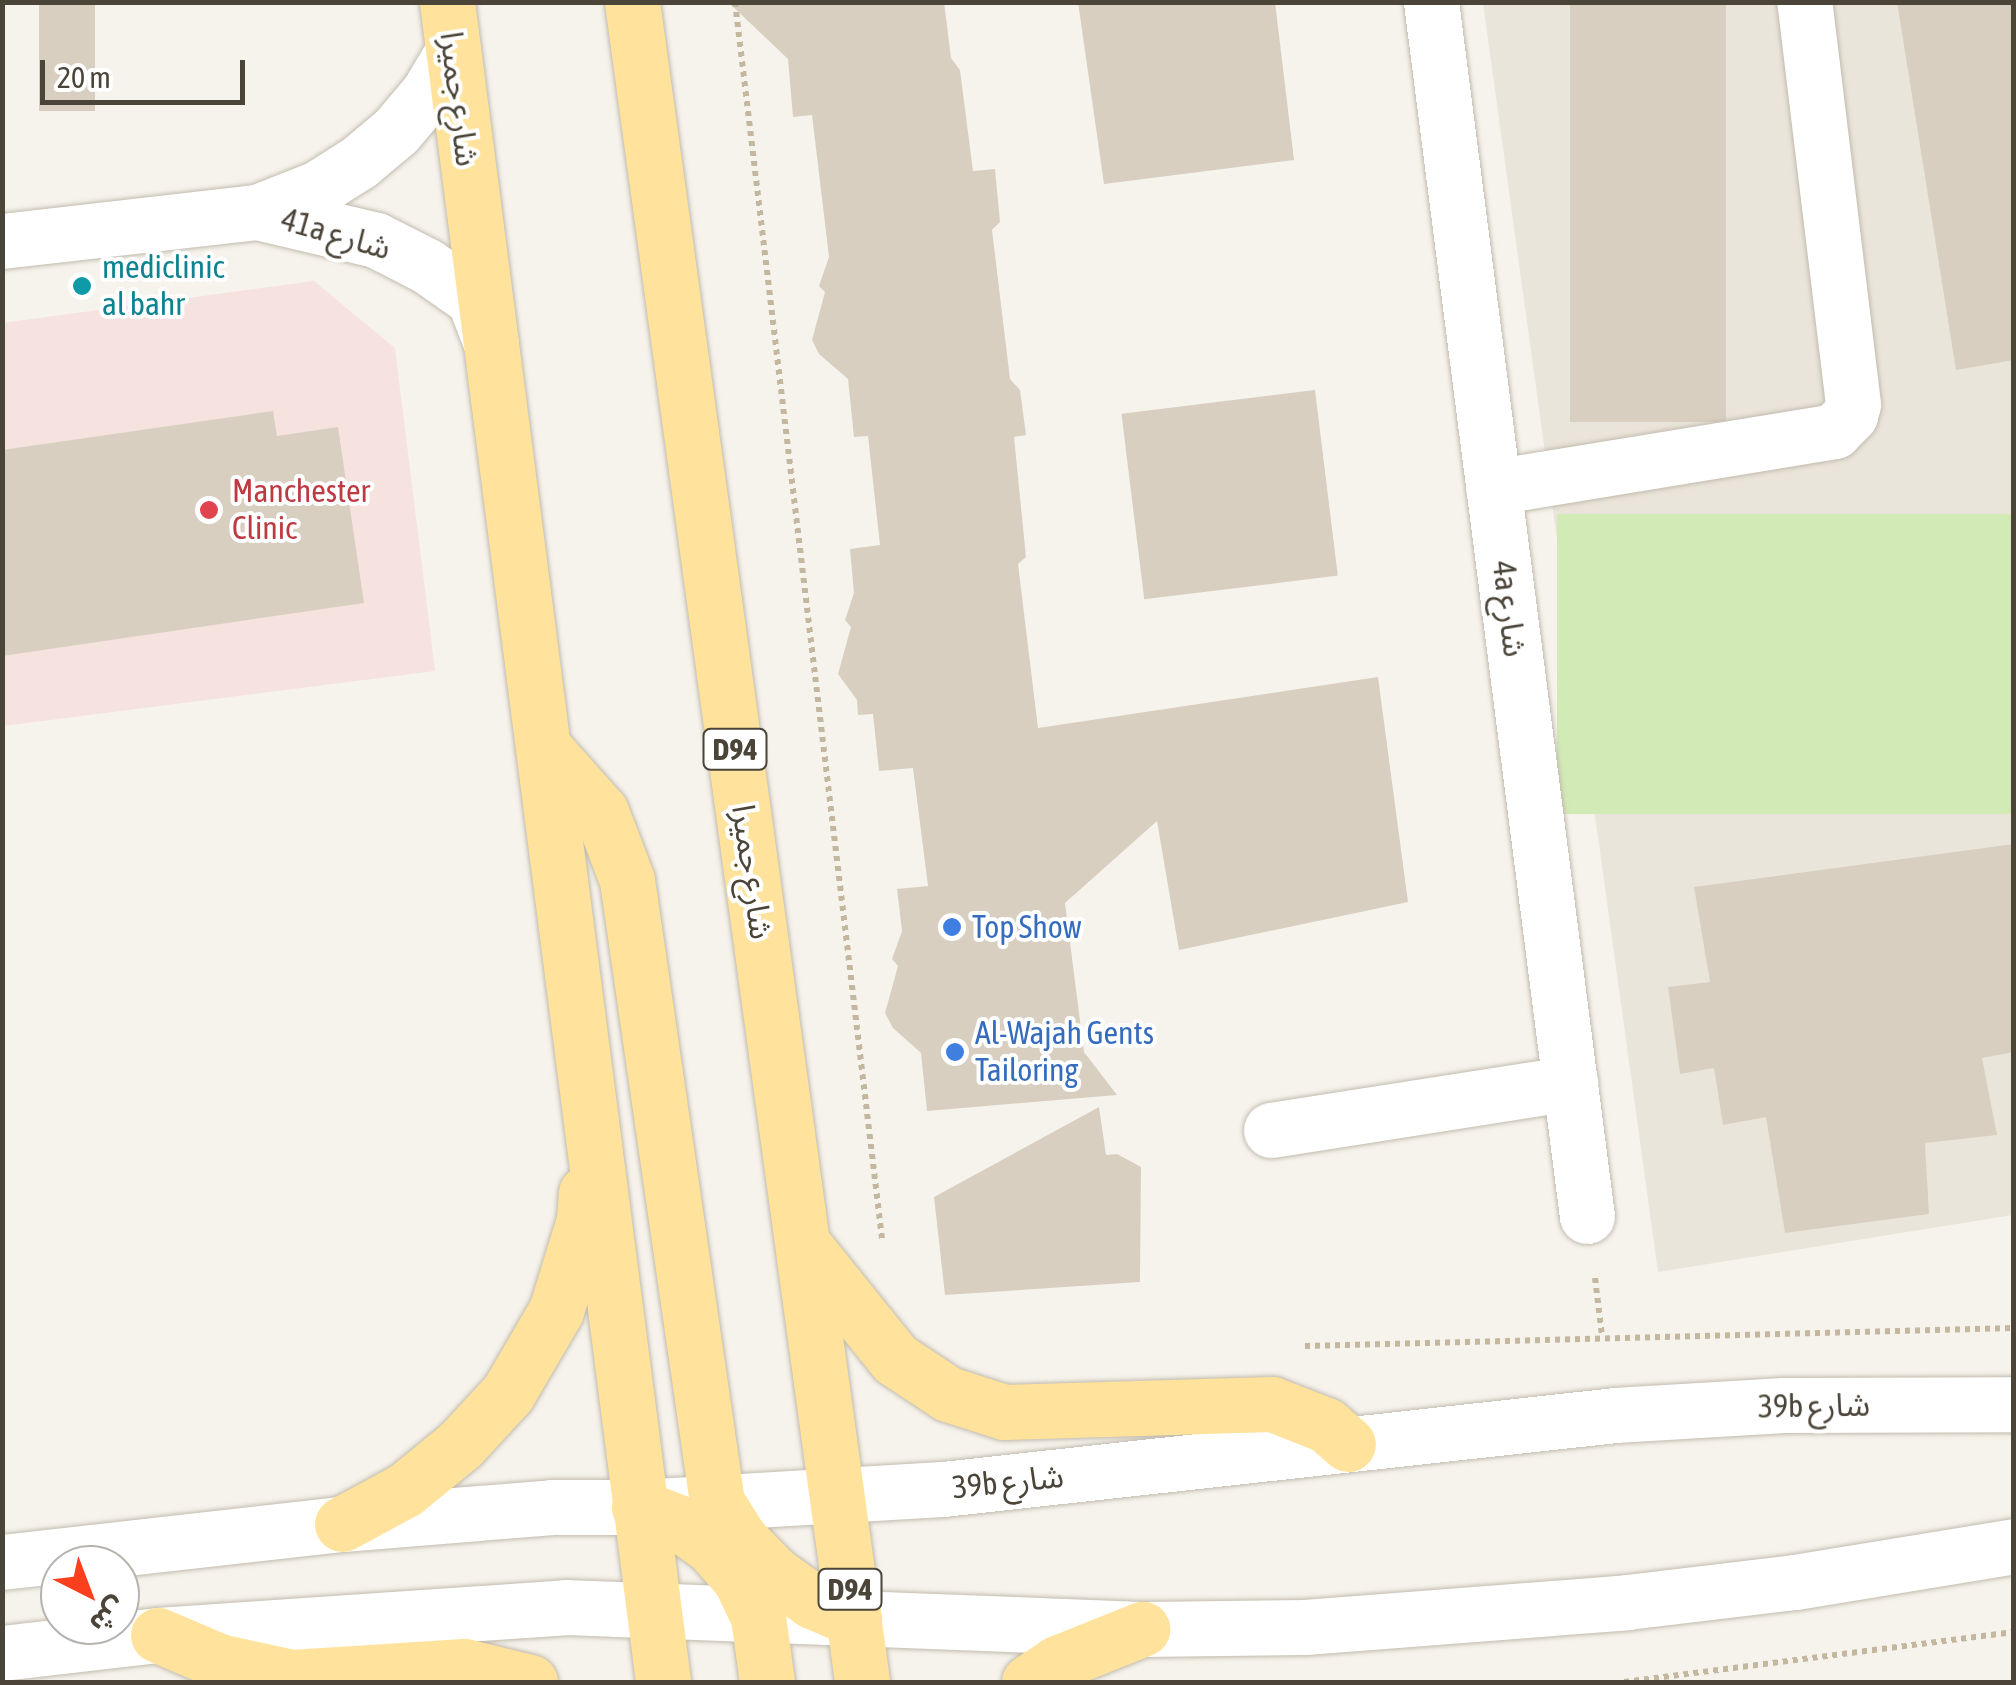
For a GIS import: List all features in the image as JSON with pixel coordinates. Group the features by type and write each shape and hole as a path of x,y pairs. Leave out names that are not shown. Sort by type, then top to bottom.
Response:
{"main road":[{"name":"شارع جميرا","path":"632,2 862,1682"},
{"name":"شارع جميرا","path":"450,27 663,1682"},
{"path":"544,747 601,812 627,880 717,1502 740,1538 773,1573 812,1600 854,1619"},
{"path":"342,1524 404,1490 460,1445 508,1393 556,1311 584,1220 592,1125"},
{"path":"802,1244 895,1359 948,1394 1004,1412 1272,1404 1300,1412 1348,1444"},
{"path":"638,1507 678,1522 712,1547 740,1579 758,1617 767,1682"},
{"path":"1029,1682 1057,1663 1142,1629"},
{"path":"158,1635 219,1661 292,1676 464,1666 530,1682"}],"street":[{"name":"4a شارع","path":"1431,2 1587,1216"},
{"path":"1493,487 1834,431 1850,415 1853,404 1804,2"},
{"name":"41a شارع","path":"2,241 257,212 318,188 359,162 396,131 428,93 450,27"},
{"name":"41a شارع","path":"257,212 376,240 427,266 474,299 491,343"},
{"path":"1270,1130 1570,1082"},
{"name":"39b شارع","path":"2,1562 342,1524 552,1507 638,1507 942,1490 1615,1415 1784,1406 2014,1404"},
{"path":"2,1653 158,1635 565,1607 1142,1629 1323,1626 1627,1602 1796,1582 2014,1546"}],"path":[{"path":"735,2 884,1256"},
{"path":"1290,1346 2014,1328"},
{"path":"1624,1682 2014,1632"}],"shaded area":[{"path":"1483,3 2013,3 2013,1215 1658,1272"},
{"name":"Manchester Clinic","path":"314,281 395,348 435,671 3,726 2,323"}],"green space":[{"path":"1557,514 2013,514 2013,814 1557,814"}],"building":[{"path":"39,2 95,2 95,111 39,111"},
{"path":"728,2 944,2 951,58 960,70 973,171 995,169 1000,222 992,230 1010,379 1020,390 1026,435 1014,437 1026,557 1018,564 1038,728 1378,677 1408,902 1179,950 1157,821 1065,903 1084,1052 1117,1095 927,1111 921,1053 893,1028 885,1013 898,966 892,959 902,931 897,889 928,886 913,768 879,771 873,714 858,715 857,700 838,674 851,627 845,620 854,593 850,549 880,545 868,436 854,437 848,379 819,354 812,340 825,292 819,286 829,257 812,115 793,117 788,59"},
{"path":"1078,2 1275,2 1294,160 1104,184"},
{"path":"1570,2 1726,2 1726,422 1570,422"},
{"path":"1897,2 2014,2 2014,360 1956,370"},
{"path":"1315,390 1338,576 1144,599 1121,414"},
{"path":"273,411 277,436 338,427 364,603 2,656 2,450"},
{"path":"2014,844 2014,1052 1982,1058 1997,1135 1925,1143 1929,1214 1785,1233 1766,1117 1723,1125 1714,1068 1680,1074 1668,987 1710,982 1694,887"},
{"path":"1099,1107 1106,1155 1117,1154 1141,1167 1140,1282 945,1295 934,1197"}],"place":[{"name":"mediclinic al bahr","path":"82,286"},
{"name":"Manchester Clinic","path":"209,510"},
{"name":"Top Show","path":"952,927"},
{"name":"Al-Wajah Gents Tailoring","path":"955,1052"}]}
